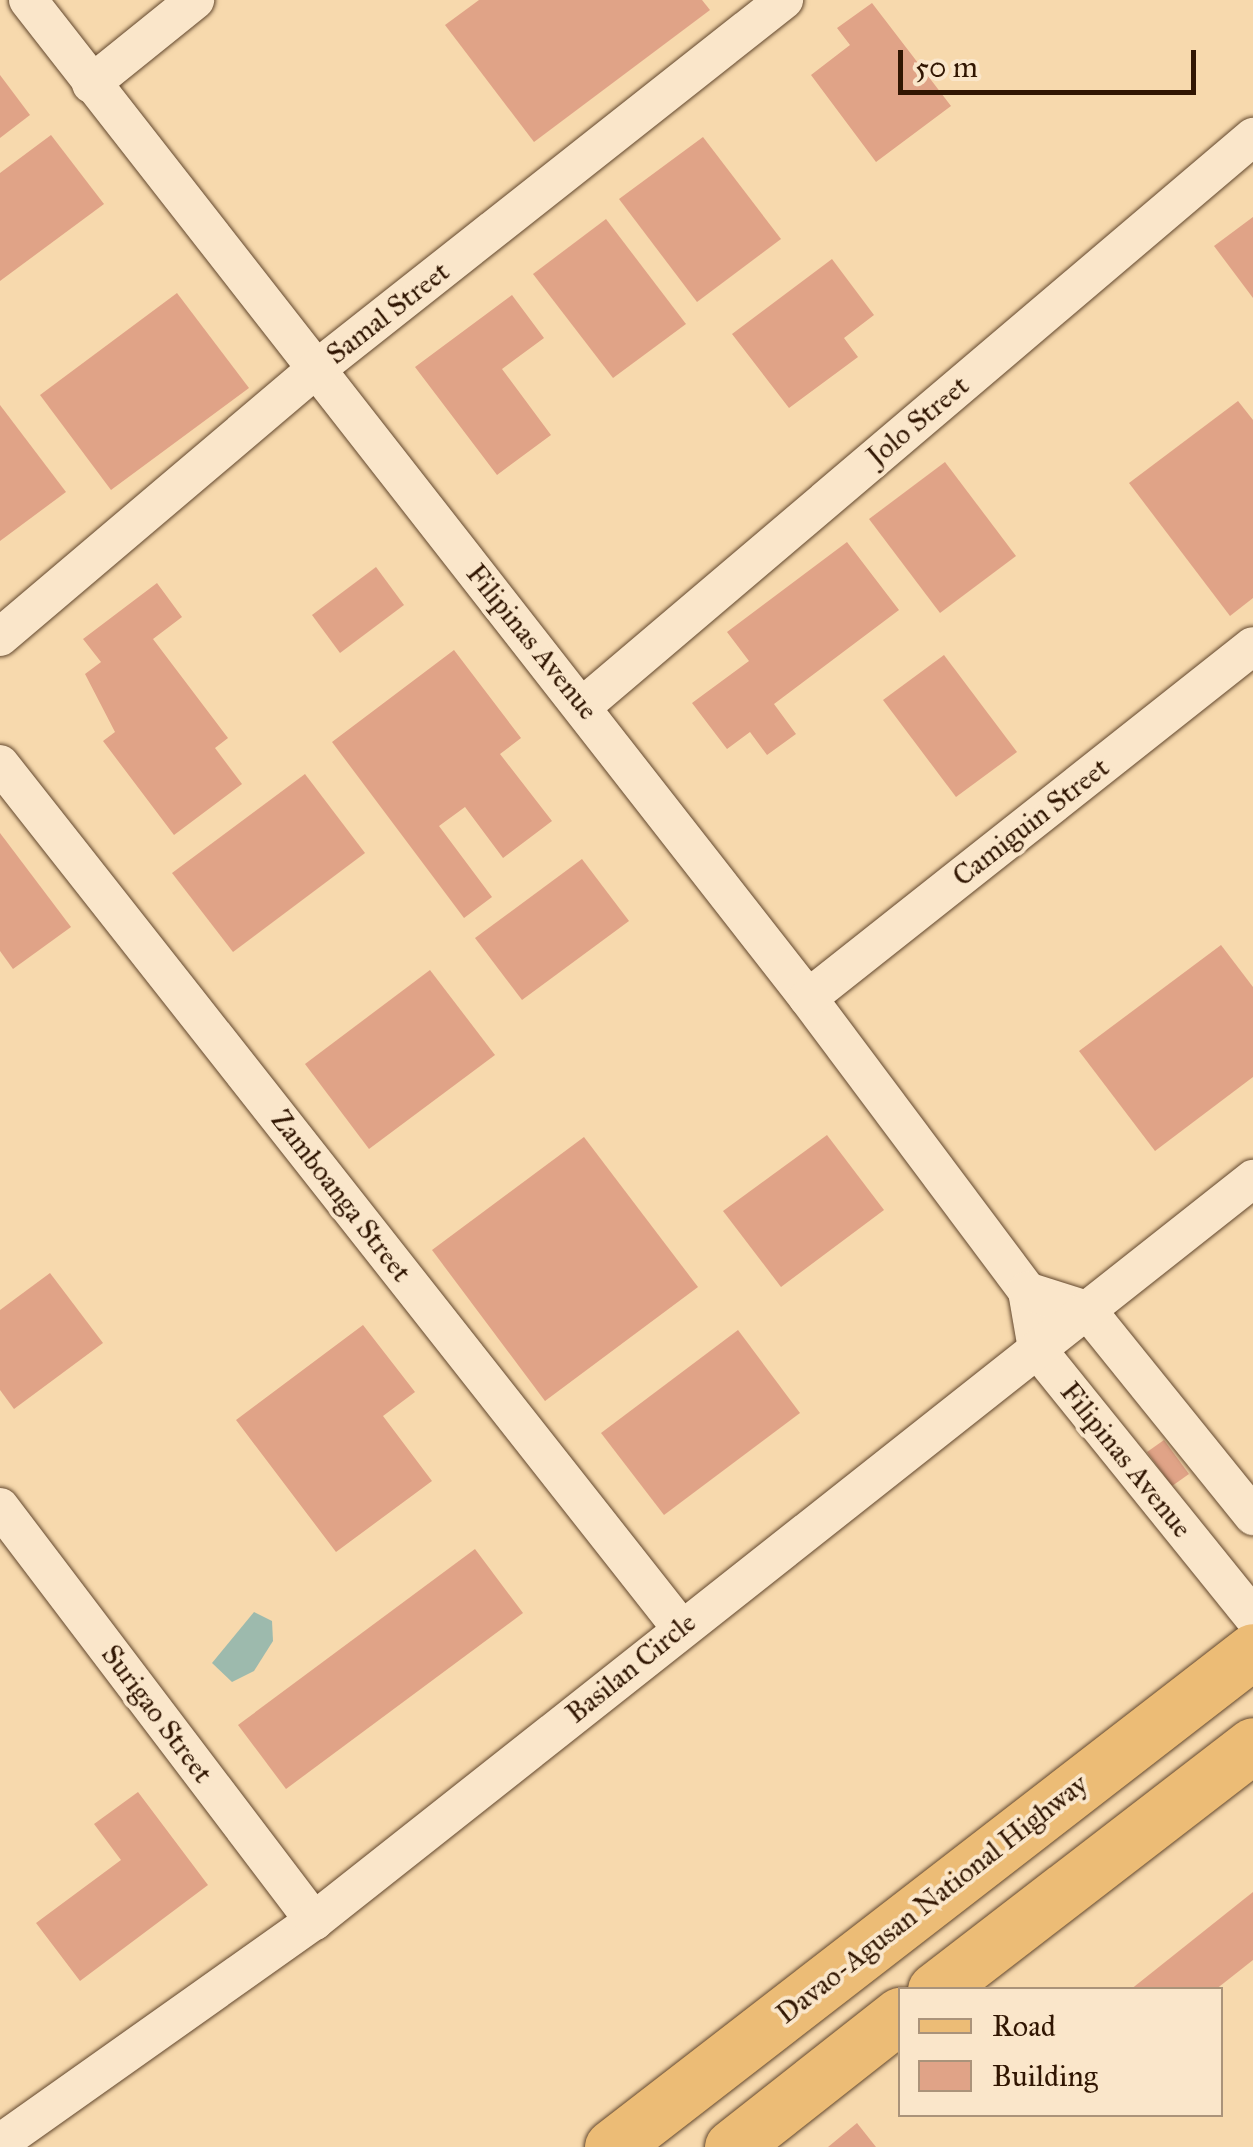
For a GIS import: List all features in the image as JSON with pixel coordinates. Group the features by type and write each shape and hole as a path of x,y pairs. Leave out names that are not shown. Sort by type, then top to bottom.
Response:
{"main road":[{"name":"Davao-Agusan National Highway","path":"612,2147 1253,1651"},
{"path":"939,1987 1253,1745"},
{"path":"732,2147 898,2017"}],"street":[{"name":"Filipinas Avenue","path":"28,0 314,371 584,705 808,998 1027,1292 1037,1349 1253,1616"},
{"path":"91,84 195,0"},
{"name":"Samal Street","path":"0,637 314,371 784,0"},
{"name":"Jolo Street","path":"584,705 1253,137"},
{"name":"Camiguin Street","path":"808,998 1253,646"},
{"name":"Zamboanga Street","path":"0,764 681,1628"},
{"name":"Basilan Circle","path":"0,2143 314,1921 1253,1179"},
{"path":"1027,1292 1087,1310 1253,1516"},
{"name":"Surigao Street","path":"0,1507 314,1921"}],"shaded area":[{"path":"254,1612 272,1621 273,1641 254,1671 232,1682 212,1663"}],"building":[{"path":"479,0 702,0 710,10 534,142 445,25"},
{"path":"872,3 951,106 876,162 811,75 850,45 837,28"},
{"path":"0,75 30,115 0,138"},
{"path":"51,135 104,204 0,281 0,173"},
{"path":"703,137 781,239 697,302 619,199"},
{"path":"1253,217 1253,298 1214,246"},
{"path":"606,219 686,324 613,378 533,274"},
{"path":"832,259 874,315 844,338 858,357 789,408 732,334"},
{"path":"177,293 249,388 111,490 40,395"},
{"path":"512,295 544,338 502,369 551,435 497,475 415,367"},
{"path":"1238,401 1253,420 1253,598 1230,616 1129,483"},
{"path":"0,405 66,492 0,541"},
{"path":"945,462 1016,556 940,613 869,519"},
{"path":"847,542 899,610 774,704 796,734 767,755 750,732 727,749 692,703 749,661 727,632"},
{"path":"376,567 404,605 340,653 312,615"},
{"path":"157,583 182,617 153,639 228,738 215,748 242,784 174,835 103,741 115,732 85,674 101,662 83,639"},
{"path":"454,650 521,738 500,754 552,821 503,858 465,807 439,826 492,897 464,918 332,742"},
{"path":"944,655 1017,752 956,797 883,700"},
{"path":"305,774 365,853 233,952 172,873"},
{"path":"0,833 71,927 13,969 0,951"},
{"path":"582,859 629,921 522,1000 475,938"},
{"path":"1221,945 1253,987 1253,1077 1155,1151 1079,1051"},
{"path":"430,970 495,1055 369,1149 305,1064"},
{"path":"827,1135 884,1210 781,1287 723,1211"},
{"path":"584,1137 698,1287 545,1401 432,1250"},
{"path":"50,1273 103,1343 14,1409 0,1390 0,1310"},
{"path":"363,1325 415,1392 383,1416 432,1481 336,1552 236,1420"},
{"path":"738,1330 800,1413 664,1515 601,1433"},
{"path":"1164,1440 1189,1474 1172,1486 1147,1452"},
{"path":"475,1549 523,1613 286,1789 238,1725"},
{"path":"138,1792 208,1885 80,1981 36,1923 121,1860 94,1824"},
{"path":"1253,1892 1253,1960 1219,1987 1134,1987"},
{"path":"857,2123 876,2147 828,2147"}]}
